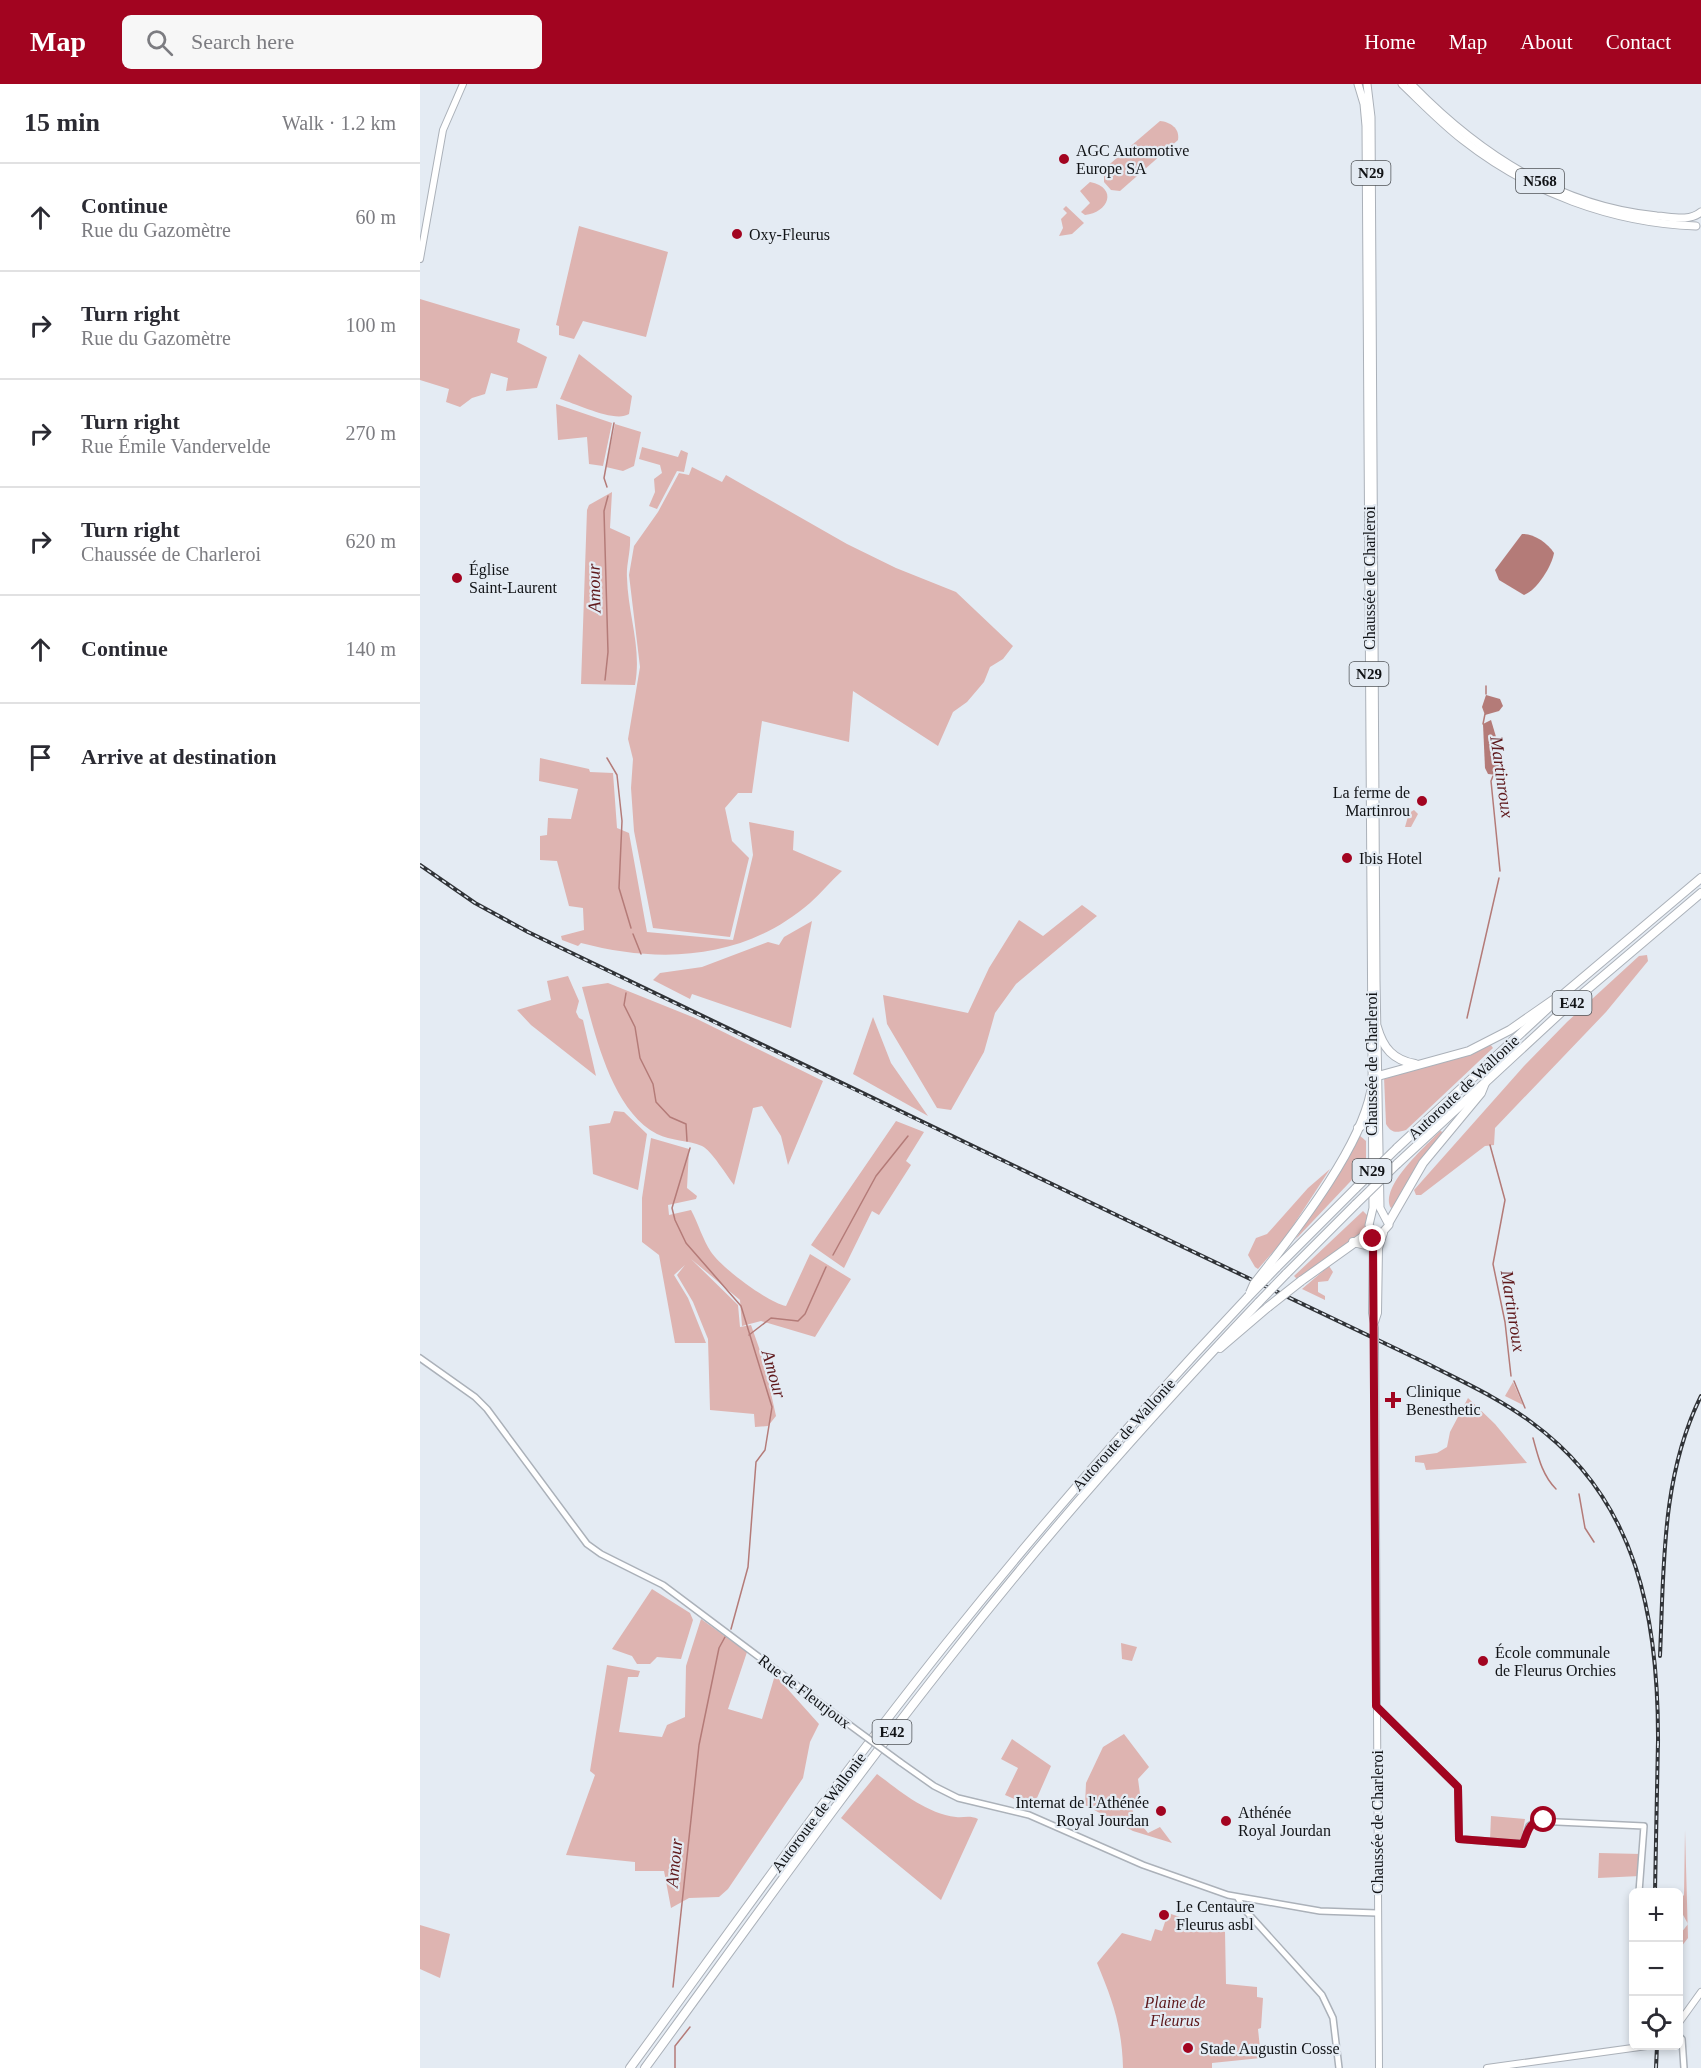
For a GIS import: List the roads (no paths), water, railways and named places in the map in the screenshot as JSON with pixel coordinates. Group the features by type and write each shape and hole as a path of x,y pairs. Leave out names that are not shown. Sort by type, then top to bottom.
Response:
{"highway":[{"name":"Autoroute de Wallonie","path":"630,2068 818,1811 973,1610 1091,1468 1248,1297 1254,1284 1560,998 1700,879"},
{"name":"Autoroute de Wallonie","path":"645,2068 826,1818 951,1655 1086,1493 1210,1353 1356,1204 1487,1079 1701,893"},
{"path":"1378,1076 1450,1057 1483,1044 1510,1030 1545,1004 1560,998"},
{"path":"1377,1027 1388,1052 1403,1061 1419,1064"},
{"path":"1389,1222 1423,1163 1481,1093 1487,1079"},
{"path":"1273,1267 1358,1128 1371,1089"},
{"path":"1358,1128 1364,1124 1371,1125"},
{"path":"1210,1353 1226,1344 1301,1281 1371,1231"},
{"path":"1353,1242 1366,1245"}],"main road":[{"path":"420,259 443,130 463,84"},
{"name":"Chaussée de Charleroi","path":"1358,84 1364,104 1366,126 1369,262"},
{"name":"Chaussée de Charleroi","path":"1367,84 1371,117 1369,301 1372,1217"},
{"name":"N568","path":"1402,84 1463,140 1526,181 1615,216 1699,228 1699,214 1686,219 1614,208 1583,199 1528,176 1467,136 1411,84"},
{"name":"Chaussée de Charleroi","path":"1369,301 1377,1027 1382,1215"},
{"path":"1371,1089 1378,1076"},
{"path":"1371,1125 1379,1133"},
{"path":"1372,1217 1382,1215 1389,1222"},
{"name":"N29","path":"1372,1217 1369,1222 1375,1295"},
{"name":"N29","path":"1375,1295 1379,1248 1389,1222"},
{"path":"1371,1231 1377,1234 1384,1233"},
{"path":"1366,1245 1370,1249 1373,1278"},
{"name":"Chaussée de Charleroi","path":"1375,1295 1378,2068"},
{"path":"1683,2017 1701,1992"},
{"path":"1487,2068 1629,2048"}],"street":[{"name":"Rue de Fleurjoux","path":"420,1358 476,1397 487,1409 587,1544 601,1554 663,1585 934,1786 958,1798 1029,1815 1143,1864 1238,1898 1320,1911 1377,1913"},
{"path":"1376,1706 1458,1787 1459,1839 1523,1844 1529,1826 1536,1821 1644,1826 1639,1888"},
{"path":"1238,1898 1245,1910 1322,1995 1333,2018 1337,2035 1339,2068"},
{"path":"1683,2050 1684,2068"}],"waterway":[{"name":"Amour","path":"607,487 604,478 614,423"},
{"name":"Amour","path":"605,680 608,652 604,511 608,496"},
{"name":"Martinroux","path":"1486,686 1486,694"},
{"name":"Martinroux","path":"1483,724 1485,714"},
{"name":"Amour","path":"607,758 617,775 622,821 619,888 631,928"},
{"name":"Martinroux","path":"1493,776 1491,781 1500,871"},
{"name":"Martinroux","path":"1467,1018 1499,878"},
{"name":"Amour","path":"633,934 641,954"},
{"name":"Amour","path":"626,993 624,1005 635,1027 640,1058 653,1084 656,1102 670,1117 686,1124 687,1141"},
{"path":"833,1255 876,1176 908,1136"},
{"name":"Martinroux","path":"1490,1145 1505,1200 1493,1264 1505,1322 1511,1376"},
{"name":"Amour","path":"690,1148 672,1208 675,1220 686,1243 741,1306 772,1407 765,1450 756,1462 748,1567 731,1629"},
{"path":"749,1335 771,1318 798,1321 805,1314 826,1267"},
{"name":"Martinroux","path":"1514,1381 1525,1408"},
{"name":"Martinroux","path":"1533,1438 1544,1471 1556,1489"},
{"name":"Martinroux","path":"1579,1494 1585,1528 1594,1542"},
{"name":"Amour","path":"673,1987 699,1745 719,1648 725,1637"},
{"name":"Amour","path":"675,2068 675,2046 690,2027"}],"railway":[{"path":"420,865 475,903 528,932 1428,1364 1519,1413 1568,1453 1597,1488 1619,1526 1635,1566 1647,1609 1654,1654 1658,1746"},
{"path":"1660,1656 1664,1556 1672,1490 1678,1458 1701,1396"},
{"path":"1655,1888 1658,1740"},
{"path":"1656,2068 1657,2050"}],"place":[{"name":"AGC Automotive Europe SA","path":"1064,159"},
{"name":"Oxy-Fleurus","path":"737,234"},
{"name":"Église Saint-Laurent","path":"457,578"},
{"name":"La ferme de Martinrou","path":"1422,801"},
{"name":"Ibis Hotel","path":"1347,858"},
{"name":"Clinique Benesthetic","path":"1393,1400"},
{"name":"École communale de Fleurus Orchies","path":"1483,1661"},
{"name":"Internat de l'Athénée Royal Jourdan","path":"1161,1811"},
{"name":"Athénée Royal Jourdan","path":"1226,1821"},
{"name":"Le Centaure Fleurus asbl","path":"1164,1915"},
{"name":"Stade Augustin Cosse","path":"1188,2048"}],"park label":[{"name":"Plaine de Fleurus","path":"1175,2011"}]}
